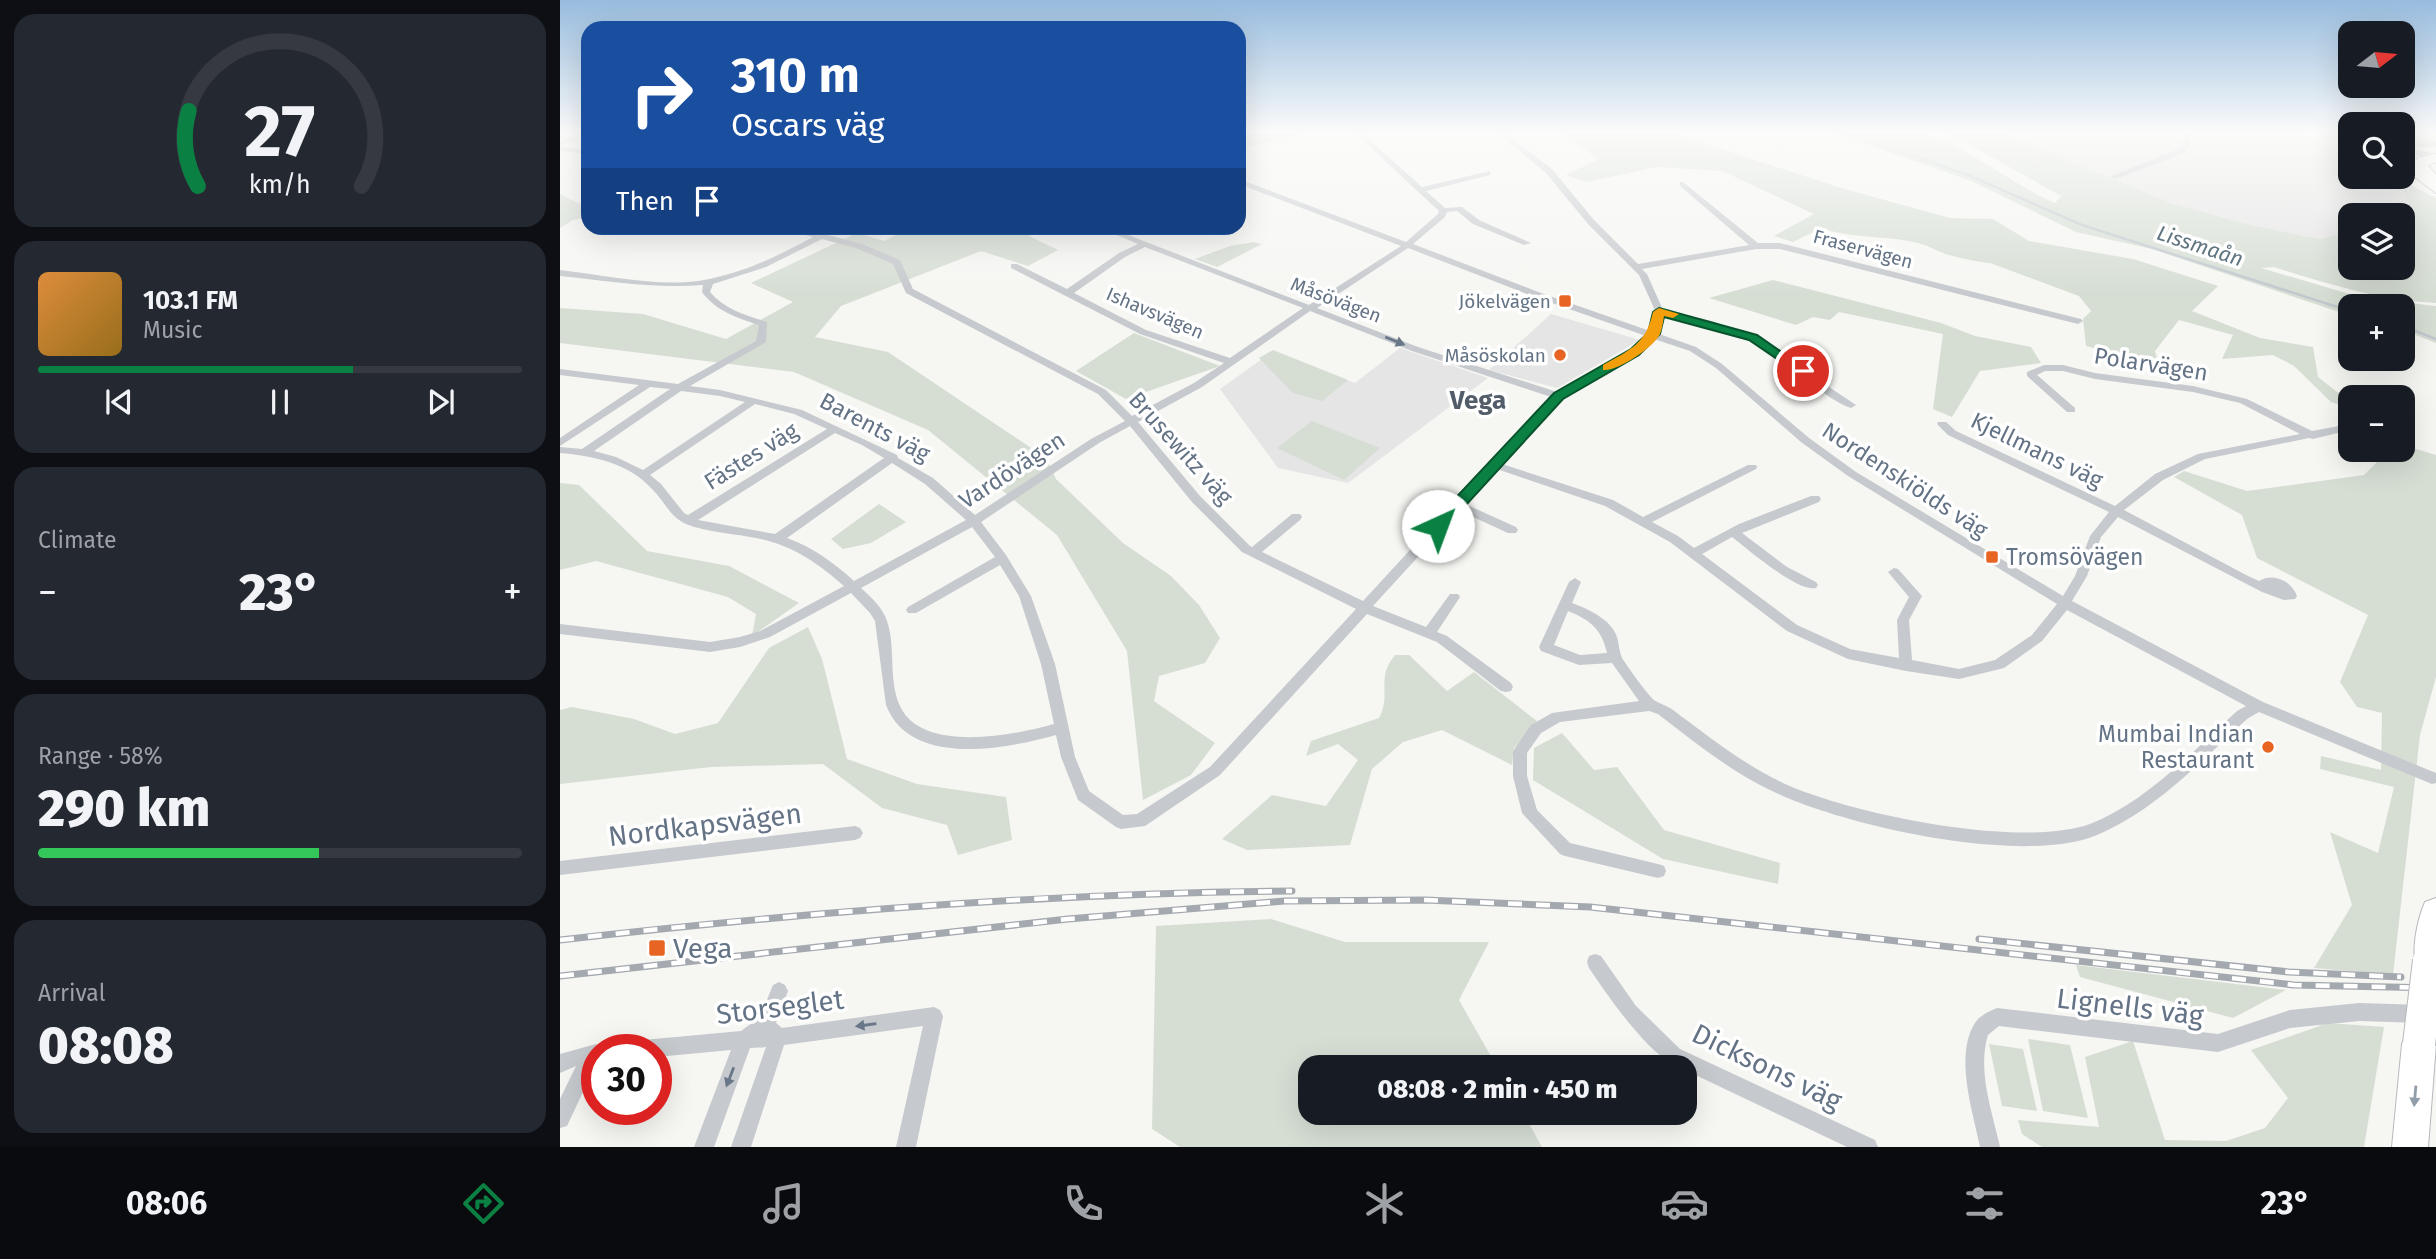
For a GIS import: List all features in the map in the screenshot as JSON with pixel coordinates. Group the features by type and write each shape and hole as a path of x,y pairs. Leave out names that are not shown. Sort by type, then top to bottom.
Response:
{"highway":[{"path":"2410,1147 2419,1044 2436,912"}],"street":[{"name":"Nordenskiölds väg","path":"1253,187 1538,295 1693,349 1719,366 1805,440 1852,474 1942,531 2065,603 2258,706 2432,778"},
{"path":"1420,187 1443,210 1459,209 1476,222 1527,243"},
{"path":"1423,189 1433,187"},
{"path":"1230,754 1558,396 1635,352 1654,334 1659,312 1654,293 1637,267 1591,222 1562,187"},
{"path":"1686,187 1756,246"},
{"name":"Vardövägen","path":"560,629 710,647 765,634 974,521 1071,456 1198,385 1406,246 1442,215 1443,210"},
{"name":"Brusewitz väg","path":"812,235 859,246 897,262 909,291 1102,393 1131,421 1196,499 1246,549 1363,607 1442,639 1506,687"},
{"path":"560,273 685,285 709,281 788,255 823,235"},
{"name":"Måsövägen","path":"1122,235 1415,349 1558,396"},
{"name":"Ishavsvägen","path":"1068,293 1122,255 1145,244"},
{"name":"Fraservägen","path":"1637,267 1756,246 1780,246 2078,321"},
{"name":"Ishavsvägen","path":"1014,266 1143,332 1231,362"},
{"path":"585,452 679,388 761,342 764,324 737,315 710,299 706,292 709,281"},
{"path":"1659,312 1753,338 1788,359 1837,398 1851,405"},
{"name":"Polarvägen","path":"2071,410 2030,374 2043,369 2063,368 2095,376 2193,389 2243,401 2313,436"},
{"name":"Barents väg","path":"560,372 646,386 679,388 798,412 893,457 929,481 974,521 1002,558 1025,596 1039,632 1060,728 1076,781 1083,795 1121,822 1140,821 1155,813 1215,771 1230,754"},
{"path":"560,443 646,386"},
{"path":"644,474 753,401"},
{"name":"Kjellmans väg","path":"1942,424 1952,433 2116,511 2242,578 2263,585"},
{"name":"Fästes väg","path":"690,519 834,429"},
{"path":"1495,465 1609,503 1674,538 1792,628 1848,654 1959,674 1999,664 2037,638 2065,603 2081,576 2096,536 2116,511 2159,477 2202,456 2338,430"},
{"path":"560,450 585,452 619,461 644,474 679,515 708,527 778,538 801,545 819,556 875,610 881,621 894,710 917,733 962,744 1002,741 1060,728"},
{"path":"778,538 893,457"},
{"path":"1643,522 1752,467"},
{"path":"1693,554 1763,516 1776,515 1815,499"},
{"path":"1457,505 1512,530"},
{"path":"1253,553 1296,517"},
{"path":"1733,531 1783,570 1812,585"},
{"path":"912,610 1002,558"},
{"path":"1894,572 1916,596 1903,620 1906,666"},
{"path":"1575,582 1546,647 1579,660 1615,658"},
{"path":"1428,634 1454,597"},
{"path":"1564,605 1589,614 1611,635 1615,658 1650,705"},
{"path":"1658,871 1565,849 1530,813 1520,776 1520,752 1536,729 1557,717 1650,705 1662,710 1751,773 1796,796 1920,829 2000,838 2053,838 2089,832 2138,805 2242,715 2258,706"},
{"name":"Nordkapsvägen","path":"560,868 855,833"},
{"name":"Dicksons väg","path":"1595,962 1630,1012 1674,1055 1868,1147"},
{"path":"741,1147 773,1030 779,990"},
{"name":"Lignells väg","path":"1990,1147 1975,1064 1975,1048 1980,1030 1997,1017 2217,1043 2290,1019 2359,1013 2436,1013"},
{"name":"Storseglet","path":"773,1030 934,1016 906,1147"},
{"path":"704,1147 744,1040 773,1030"},
{"name":"Storseglet","path":"672,1046 744,1040"},
{"path":"560,1064 581,1056"},
{"path":"560,1119 581,1078"}],"shaded area":[{"path":"1755,187 1836,187 1950,218 1993,219 2029,241 2133,259 2218,286 2192,311 2260,338 2313,347 2318,377 2338,392 2338,404 2331,402 2294,366 2273,355 2222,359 2233,335 2179,320 2155,351 2159,365 2086,346 2083,319 2091,311 2079,296 1990,263 1952,256 1921,244 1845,234 1821,228 1793,242 1774,236 1814,214"},
{"path":"1982,187 2022,187 2055,203 2061,196 2044,187 2131,187 2171,203 2250,225 2320,239 2338,234 2338,280 2415,280 2415,203 2409,203 2403,189 2415,187 2436,198 2436,303 2415,301 2415,294 2370,294 2274,267 2261,268 2349,294 2338,294 2338,312 2152,249 2076,232"},
{"path":"2131,187 2403,189 2409,203 2338,203 2338,234 2320,239 2250,225 2171,203"},
{"path":"560,194 581,204 581,218 560,228"},
{"path":"853,235 884,241 896,235 1031,235 1029,236 1058,250 1028,266 981,251 841,306 815,337 888,352 1046,458 1056,479 1123,543 1171,576 1199,605 1220,638 1205,663 1159,676 1154,701 1215,743 1191,775 1143,800 1127,651 1057,535 928,430 794,372 560,343 560,308 643,314 726,339 793,302 751,283"},
{"path":"1254,242 1262,244 1217,267 1195,259 1230,246"},
{"path":"1773,280 1941,323 1975,336 2031,347 2041,363 1980,371 1952,417 1933,409 1943,334 1839,312 1830,320 1813,317 1796,325 1709,298"},
{"path":"2415,304 2436,306 2436,343 2415,335"},
{"name":"Måsöskolan","path":"1551,314 1640,340 1557,388 1489,370"},
{"path":"1134,333 1220,366 1126,399 1076,371"},
{"path":"1400,348 1488,378 1348,483 1278,468 1220,389 1272,352 1355,383"},
{"path":"1273,350 1348,380 1322,401 1293,393 1259,358"},
{"path":"1312,421 1380,448 1344,480 1277,448"},
{"path":"2415,449 2436,455 2436,677 2420,735 2393,975 2314,968 2352,905 2330,832 2378,853 2394,787 2320,769 2321,756 2381,770 2382,713 2357,707 2340,682 2368,615 2257,558 2242,515 2174,477 2184,471 2247,491 2364,475 2377,462 2415,462"},
{"path":"560,483 579,485 647,551 729,566 799,603 752,636 756,614 728,597 596,561 560,570"},
{"path":"879,504 906,522 871,543 843,549 831,539"},
{"path":"808,627 822,659 847,759 917,784 1006,797 1012,840 958,855 947,825 882,808 823,764 711,767 560,784 560,710 572,707 634,719 675,734 718,723 769,648"},
{"path":"1395,655 1409,655 1447,691 1474,672 1537,721 1514,748 1512,765 1442,730 1403,742 1372,769 1350,845 1247,850 1222,839 1272,795 1326,806 1358,760 1338,744 1306,756 1311,741 1379,718 1383,709 1386,672"},
{"path":"1562,733 1594,770 1617,767 1664,830 1780,863 1778,884 1663,859 1533,780 1534,748"},
{"path":"1271,919 1345,942 1489,942 1459,1000 1490,1055 1298,1055 1298,1125 1530,1125 1542,1147 1180,1147 1152,1129 1156,926"},
{"path":"2076,965 2286,990 2233,1018 2080,977"},
{"path":"2328,1023 2384,1027 2364,1147 2042,1147 2022,1134 2018,1120 2099,1127 2085,1057 2133,1041 2165,1140 2226,1141 2265,1128 2288,1098 2251,1050"},
{"path":"2028,1039 2070,1045 2088,1118 2043,1111"},
{"path":"1989,1044 2023,1049 2037,1111 2002,1106"}],"waterway":[{"name":"Lissmaån","path":"1994,187 2082,225 2338,307"},
{"name":"Lissmaån","path":"2415,331 2436,339"}],"railway":[{"path":"560,940 926,906 1109,896 1292,891"},
{"path":"560,976 1068,919 1284,901 1425,900 1590,907 2294,985 2436,988"},
{"path":"1979,939 2289,972 2401,977"}],"slow traffic":[{"path":"1608,368 1635,352 1654,334 1659,312 1673,314"}],"place":[{"name":"Jökelvägen","path":"1565,301"},
{"name":"Måsöskolan","path":"1560,355"},
{"name":"Tromsövägen","path":"1992,557"},
{"name":"Mumbai Indian Restaurant","path":"2268,747"},
{"name":"Vega","path":"657,948"}],"district":[{"name":"Vega","path":"1478,400"}],"route":[{"path":"1438,526 1558,396 1635,352 1654,334 1659,312 1753,338 1803,371"}]}
